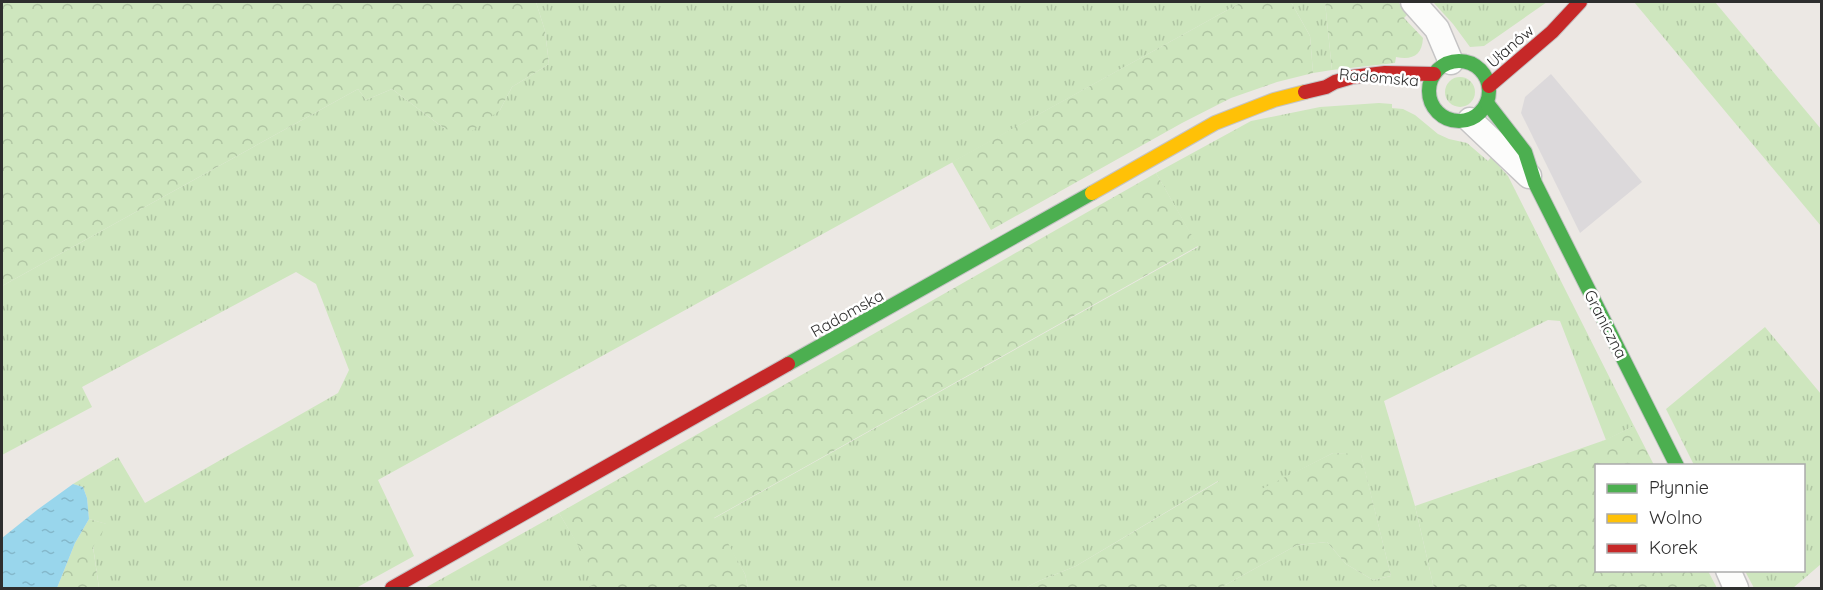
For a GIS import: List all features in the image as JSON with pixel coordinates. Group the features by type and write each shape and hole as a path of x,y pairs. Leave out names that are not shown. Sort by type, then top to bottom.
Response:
{"street":[{"path":"1413,2 1437,29 1452,67"},
{"name":"Ułanów","path":"1544,20 1562,8 1579,3"},
{"name":"Ułanów","path":"1489,86 1551,32 1579,3"},
{"name":"Ułanów","path":"1452,67 1488,57"},
{"path":"1452,67 1483,73 1489,86 1490,94 1487,103 1481,113 1470,120 1457,122 1444,118 1425,98 1429,85 1452,67"},
{"name":"Radomska","path":"392,588 1215,123 1274,100 1326,87 1340,80 1366,74 1452,67"},
{"name":"Radomska","path":"1326,87 1342,93"},
{"name":"Graniczna","path":"1487,103 1521,147 1535,183 1676,464"},
{"name":"Graniczna","path":"1470,120 1535,183"},
{"path":"1729,572 1736,588"}],"shaded area":[{"path":"1551,74 1642,182 1580,233 1521,113 1525,97"}],"green space":[{"path":"2,2 536,2 545,31 549,64 512,87 500,110 469,133 445,129 392,89 366,100 358,89 2,286"},
{"path":"536,2 1242,2 378,480 414,556 356,588 99,588 93,546 106,524 89,519 87,498 83,487 73,484 118,457 145,503 338,393 349,370 316,284 296,272 82,387 92,407 2,455 2,286 358,89 366,100 392,89 445,129 500,110 512,87 549,64 545,31"},
{"path":"1242,2 1291,2 1310,36 1313,73 1277,82 1231,98 991,230 952,162"},
{"path":"1291,2 1325,2 1332,70 1313,73 1310,36"},
{"path":"1325,2 1398,2 1408,14 1404,18 1423,38 1421,49 1411,57 1396,57 1395,63 1332,70"},
{"path":"1433,2 1547,2 1484,46 1470,47"},
{"path":"1634,2 1715,2 1821,129 1821,226"},
{"path":"1460,77 1471,81 1475,92 1471,103 1460,107 1449,103 1445,92 1449,81"},
{"path":"1392,104 1392,108 1403,109 1415,115 1438,134 1467,143 1488,161 1491,157 1508,176 1634,426 1606,440 1560,321 1548,320 1384,401 1415,506 1434,588 1220,588 1297,545 1327,542 1346,564 1373,580 1391,576 1361,455 1333,453 1232,505 1218,481 1076,566 1025,588 748,588 745,574 713,519 1198,247 1156,173 1251,121 1320,107"},
{"path":"1156,173 1198,246 714,518 745,574 748,588 587,588 599,581 559,513"},
{"path":"1765,327 1821,394 1821,564 1793,588 1754,588 1746,572 1805,572 1805,464 1694,464 1666,409"},
{"path":"1634,426 1653,464 1595,464 1595,572 1709,572 1717,588 1434,588 1415,506 1605,440"},
{"path":"1333,453 1361,454 1391,576 1373,580 1346,564 1327,542 1297,545 1220,588 1025,588 1076,566 1219,481 1232,504"},
{"path":"559,513 600,581 587,588 425,588"},
{"path":"89,519 107,524 93,547 99,588 57,588 75,543"}],"water":[{"path":"73,484 83,487 87,498 89,519 75,543 57,588 2,588 2,538"}],"traffic: fast":[{"path":"1453,61 1465,61 1476,66 1484,74 1489,91 1487,103 1476,116 1465,121 1453,121 1442,116 1434,108 1429,97 1429,85 1434,74 1442,66 1453,61"},
{"path":"1487,103 1525,152 1535,183 1676,464"},
{"path":"788,364 1092,193"}],"traffic: slow":[{"path":"1092,193 1215,123 1274,100 1305,92"}],"traffic: jam":[{"path":"1489,86 1552,32 1580,2"},
{"path":"1305,92 1352,77 1385,73 1434,74"},
{"path":"392,588 788,364"}]}
